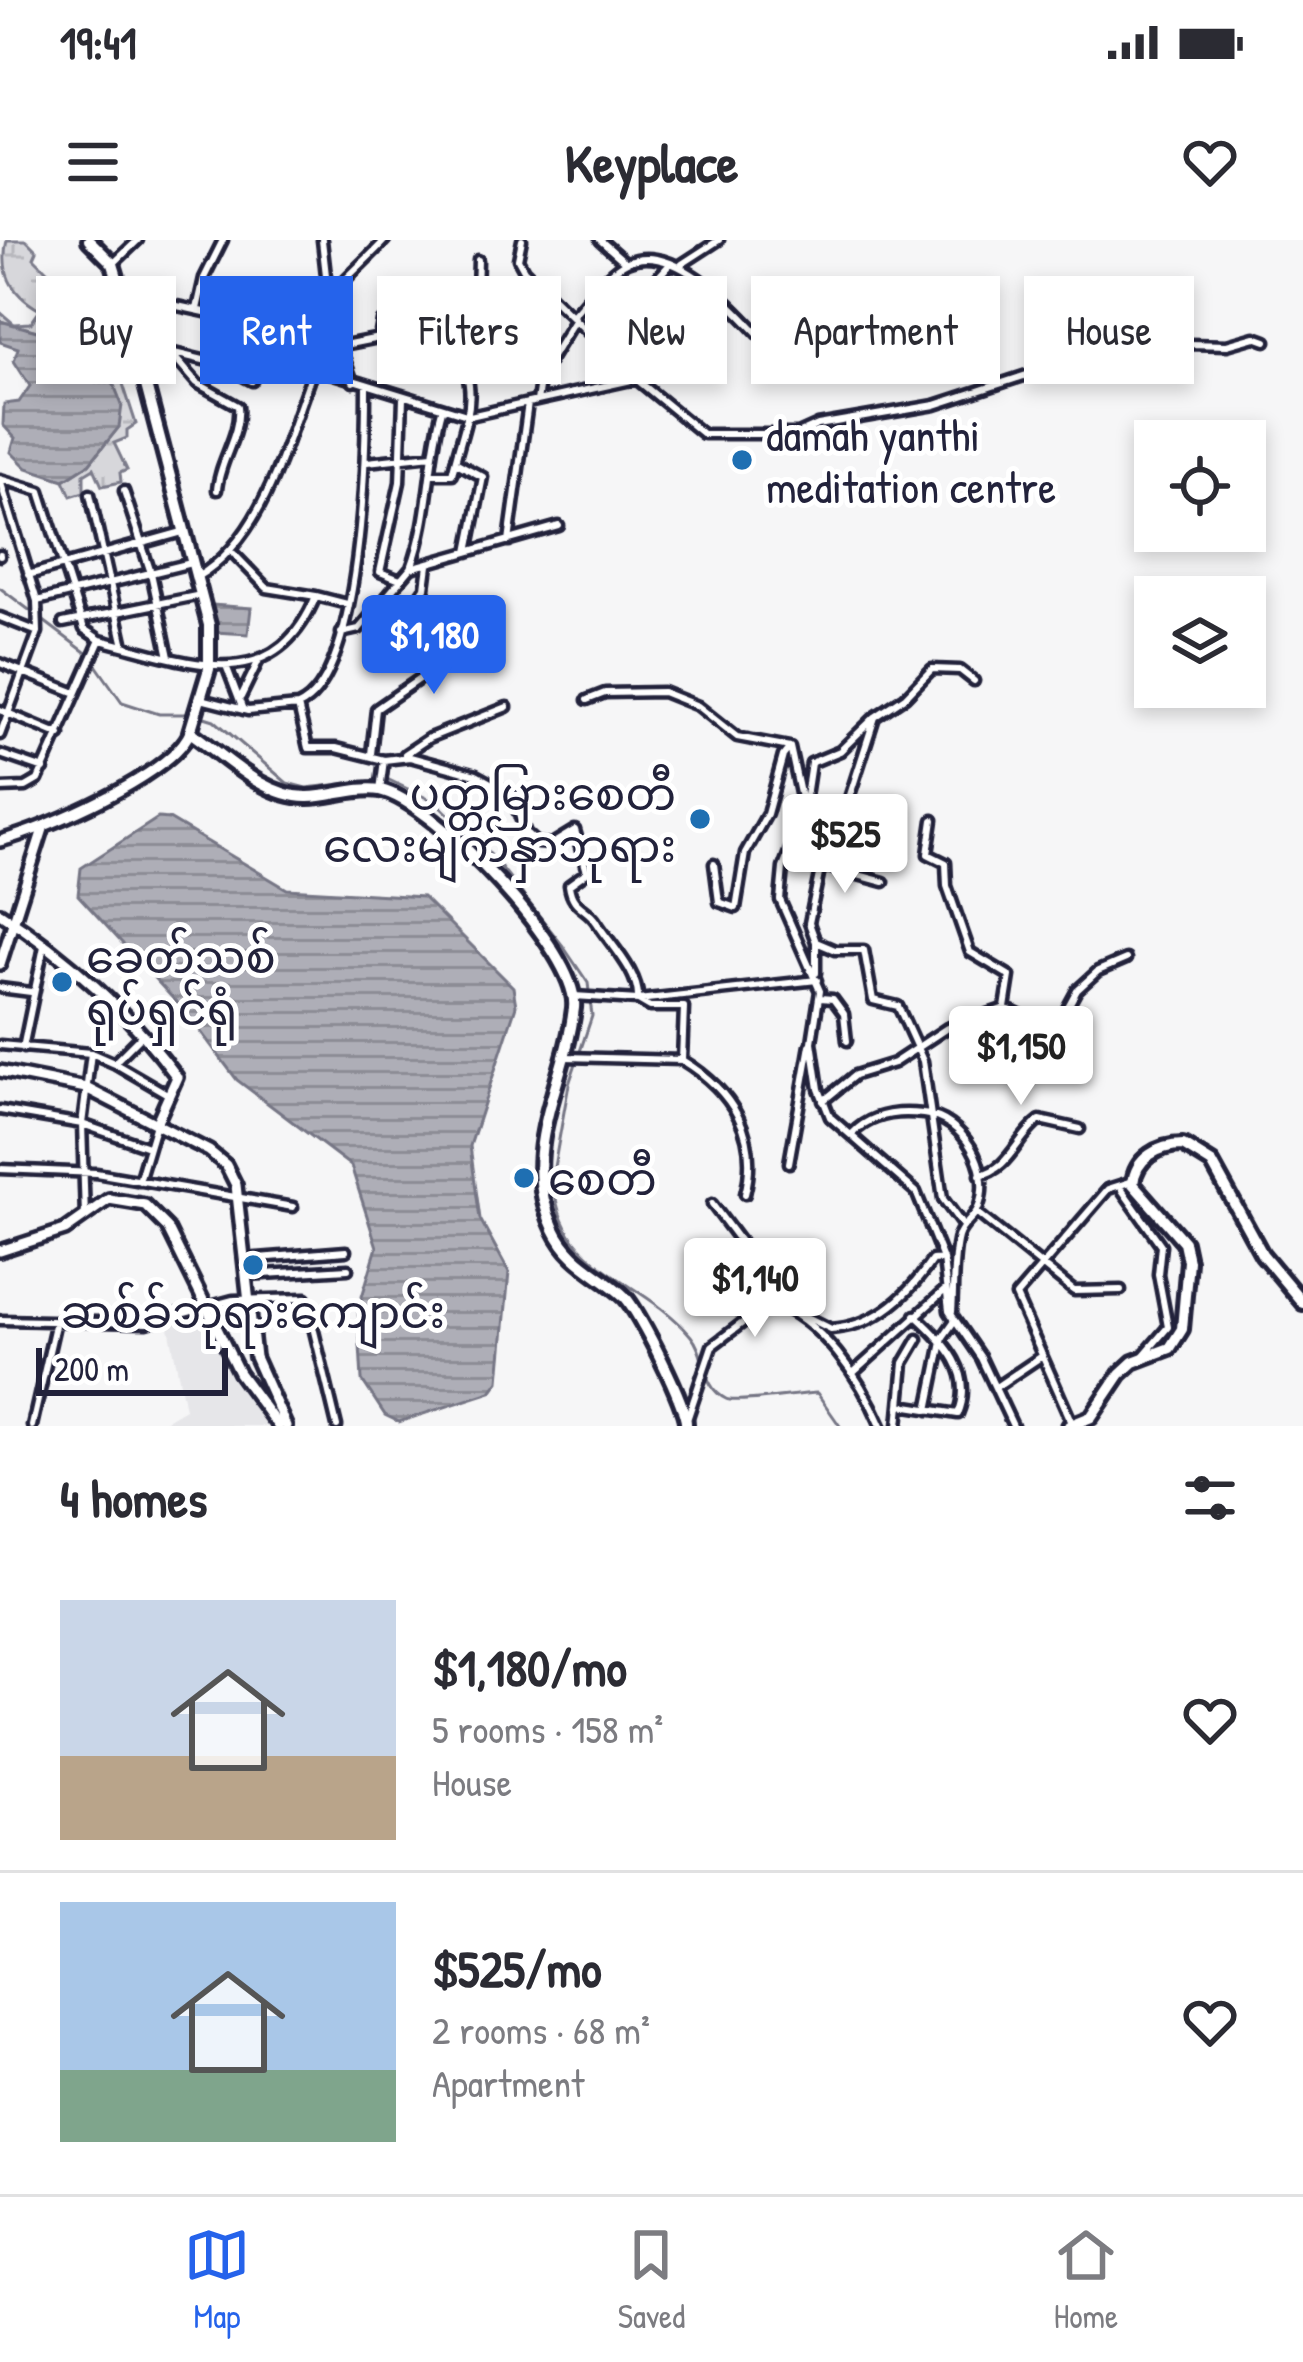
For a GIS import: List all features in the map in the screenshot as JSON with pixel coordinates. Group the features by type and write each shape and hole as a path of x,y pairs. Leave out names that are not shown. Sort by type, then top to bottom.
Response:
{"main road":[{"path":"89,240 113,264 117,276"},
{"path":"0,842 43,829 172,758 200,703 209,669 202,595 146,384"},
{"path":"191,728 287,795 381,782 457,838 563,964 574,996 538,1162 544,1208 569,1255 636,1310 687,1421"},
{"path":"0,964 43,829"},
{"path":"0,913 44,945 141,1036 177,1077 156,1124"},
{"path":"0,1071 86,1088 219,1158 232,1176 238,1197 241,1259 259,1370 282,1426"},
{"path":"1072,1426 1096,1412 1120,1373 1170,1348 1179,1336 1188,1261 1175,1227 1127,1185 1153,1152 1176,1144 1196,1148 1212,1163 1262,1254 1303,1303"},
{"path":"0,1251 65,1230 109,1198 146,1205 167,1227 239,1373 282,1426"}],"street":[{"path":"113,264 138,240"},
{"path":"197,309 204,278 223,240"},
{"path":"322,240 326,276"},
{"path":"346,276 385,240"},
{"path":"521,240 519,263 585,327"},
{"path":"600,240 625,262"},
{"path":"680,265 719,240"},
{"path":"509,542 541,375 574,316 625,262 646,258 680,265 737,306 751,324"},
{"path":"433,474 452,474 470,416 471,383 456,342 477,292 478,260"},
{"path":"659,276 670,264"},
{"path":"176,305 200,311"},
{"path":"642,384 697,432 794,434 935,405 1039,371 1088,369 1190,344 1227,345 1255,337 1266,341"},
{"path":"200,357 171,353 197,383 238,406 239,422 219,470 217,490"},
{"path":"353,382 470,416 614,384"},
{"path":"197,577 232,554 251,522 307,384"},
{"path":"200,703 243,710 298,706 320,681 341,633 347,604 368,462 366,385"},
{"path":"400,580 380,572 401,459 403,398"},
{"path":"341,633 358,629 411,568 430,506 432,455 442,410"},
{"path":"368,462 432,455"},
{"path":"454,462 483,477 468,552"},
{"path":"0,479 40,491 87,633 100,640 209,669 227,668 277,652 301,630 316,596"},
{"path":"0,479 39,614 24,673 4,712 0,736"},
{"path":"124,490 151,573 169,657"},
{"path":"91,494 124,646"},
{"path":"411,568 560,526"},
{"path":"28,575 186,531"},
{"path":"232,554 267,589 347,604"},
{"path":"37,602 194,562"},
{"path":"377,605 403,620 425,588 428,566"},
{"path":"63,623 202,595"},
{"path":"0,617 38,629"},
{"path":"370,754 376,709 486,633"},
{"path":"0,788 32,785 44,769 100,640"},
{"path":"241,697 260,658"},
{"path":"0,663 76,693"},
{"path":"227,668 243,710"},
{"path":"816,978 788,929 780,900 783,868 804,812 811,763 840,751 932,669 960,670 974,681"},
{"path":"587,700 605,694 663,692 698,706 737,736 790,748"},
{"path":"298,706 308,748 370,754 384,760 402,757 429,738 507,707"},
{"path":"4,712 60,734"},
{"path":"789,1163 820,998 816,942 809,923 820,865 843,818 875,716"},
{"path":"790,748 804,812"},
{"path":"714,864 719,902 736,908 745,854 766,814 783,756 790,748"},
{"path":"0,754 44,769"},
{"path":"402,757 500,787 516,801 521,825 537,843 552,844 575,830 587,872 571,882 569,892 620,956 638,986 638,1000"},
{"path":"381,782 384,760"},
{"path":"933,820 928,854 946,863 947,886 970,952 1010,976 1005,1008"},
{"path":"820,865 884,882"},
{"path":"816,942 835,950 864,950 873,1000 898,1006 916,1049 943,1199 963,1226"},
{"path":"23,1048 44,945"},
{"path":"823,1101 855,1076 916,1049 947,1028 1005,1008 1047,1028 1058,1025 1077,990 1098,971 1126,958"},
{"path":"574,996 638,1000 816,978"},
{"path":"0,988 31,992"},
{"path":"820,998 832,999 842,1009 847,1041"},
{"path":"638,1000 650,1007 684,1007 682,1060"},
{"path":"114,1063 141,1036"},
{"path":"812,1042 830,1117 853,1132 916,1192 943,1259 944,1291 954,1318 996,1387 1013,1426"},
{"path":"0,1045 91,1053 169,1095"},
{"path":"85,1217 82,1124 91,1053"},
{"path":"562,1056 622,1054 682,1060 707,1075 745,1122 752,1167 745,1194"},
{"path":"0,1110 82,1124 148,1147"},
{"path":"853,1132 867,1120 901,1112 931,1114 967,1139 980,1174 983,1187 977,1213 963,1226 954,1318 942,1343 928,1410"},
{"path":"980,1174 1003,1166 1022,1135 1040,1120 1080,1129"},
{"path":"139,1181 156,1124"},
{"path":"0,1168 81,1172 293,1207"},
{"path":"1072,1426 1016,1296 1108,1189 1127,1185 1162,1251 1158,1274 1168,1327 1142,1358"},
{"path":"712,1204 757,1264 805,1316 831,1329 885,1310 915,1287 932,1260 943,1259"},
{"path":"977,1213 1080,1293 1120,1290"},
{"path":"241,1259 346,1252"},
{"path":"757,1264 770,1302 813,1330 853,1372 881,1426"},
{"path":"243,1275 348,1269"},
{"path":"853,1372 944,1291"},
{"path":"0,1320 55,1325 161,1321 246,1299 309,1299 326,1397 338,1426"},
{"path":"687,1421 715,1342 770,1302"},
{"path":"902,1405 958,1414 966,1387 964,1375 942,1343 915,1316"},
{"path":"32,1426 55,1325"},
{"path":"898,1426 904,1363 918,1340"},
{"path":"996,1387 1042,1356"}],"shaded area":[{"path":"0,321 36,331 36,384 114,385 122,405 119,427 89,464 64,480 27,468 11,452 15,438 3,425 4,404 19,402 30,386 14,361 18,348 0,342"},
{"path":"212,605 251,608 248,634 215,632"},
{"path":"158,818 169,819 287,889 423,897 513,987 516,1006 470,1146 480,1219 509,1272 499,1381 491,1392 399,1422 385,1415 362,1380 358,1310 377,1247 351,1166 237,1080 189,1016 78,895 81,868"},
{"path":"205,1310 273,1426 156,1426 185,1409 169,1327"}],"green space":[{"path":"7,240 26,240 37,251 34,258 51,276 36,276 36,307 14,288 5,261"},
{"path":"0,312 14,324 31,323 36,316 36,331 0,321"},
{"path":"104,384 123,384 136,424 127,430 127,438 114,443 127,470 120,473 121,482 102,486 94,468 84,474 84,492 71,496 64,480 89,464 119,427"}],"waterway":[{"path":"0,588 89,655 122,702 159,714 189,714"},
{"path":"198,715 214,720 287,783 306,788 387,779 437,803 493,857 588,983 592,1016 569,1084 554,1167 556,1201 566,1228 581,1249 691,1336 718,1394 741,1400 817,1393 840,1426"}],"place":[{"name":"damah yanthi meditation centre","path":"742,460"},
{"name":"ပတ္တမြား‌စေတီ‌ လေးမျက်နှာဘုရား","path":"700,819"},
{"name":"ခေတ်သစ် ရုပ်‌ရှင်ရုံ","path":"62,982"},
{"name":"စေတီ","path":"524,1178"},
{"name":"ဆစ်ခ်ဘုရားကျောင်း","path":"253,1265"}]}
